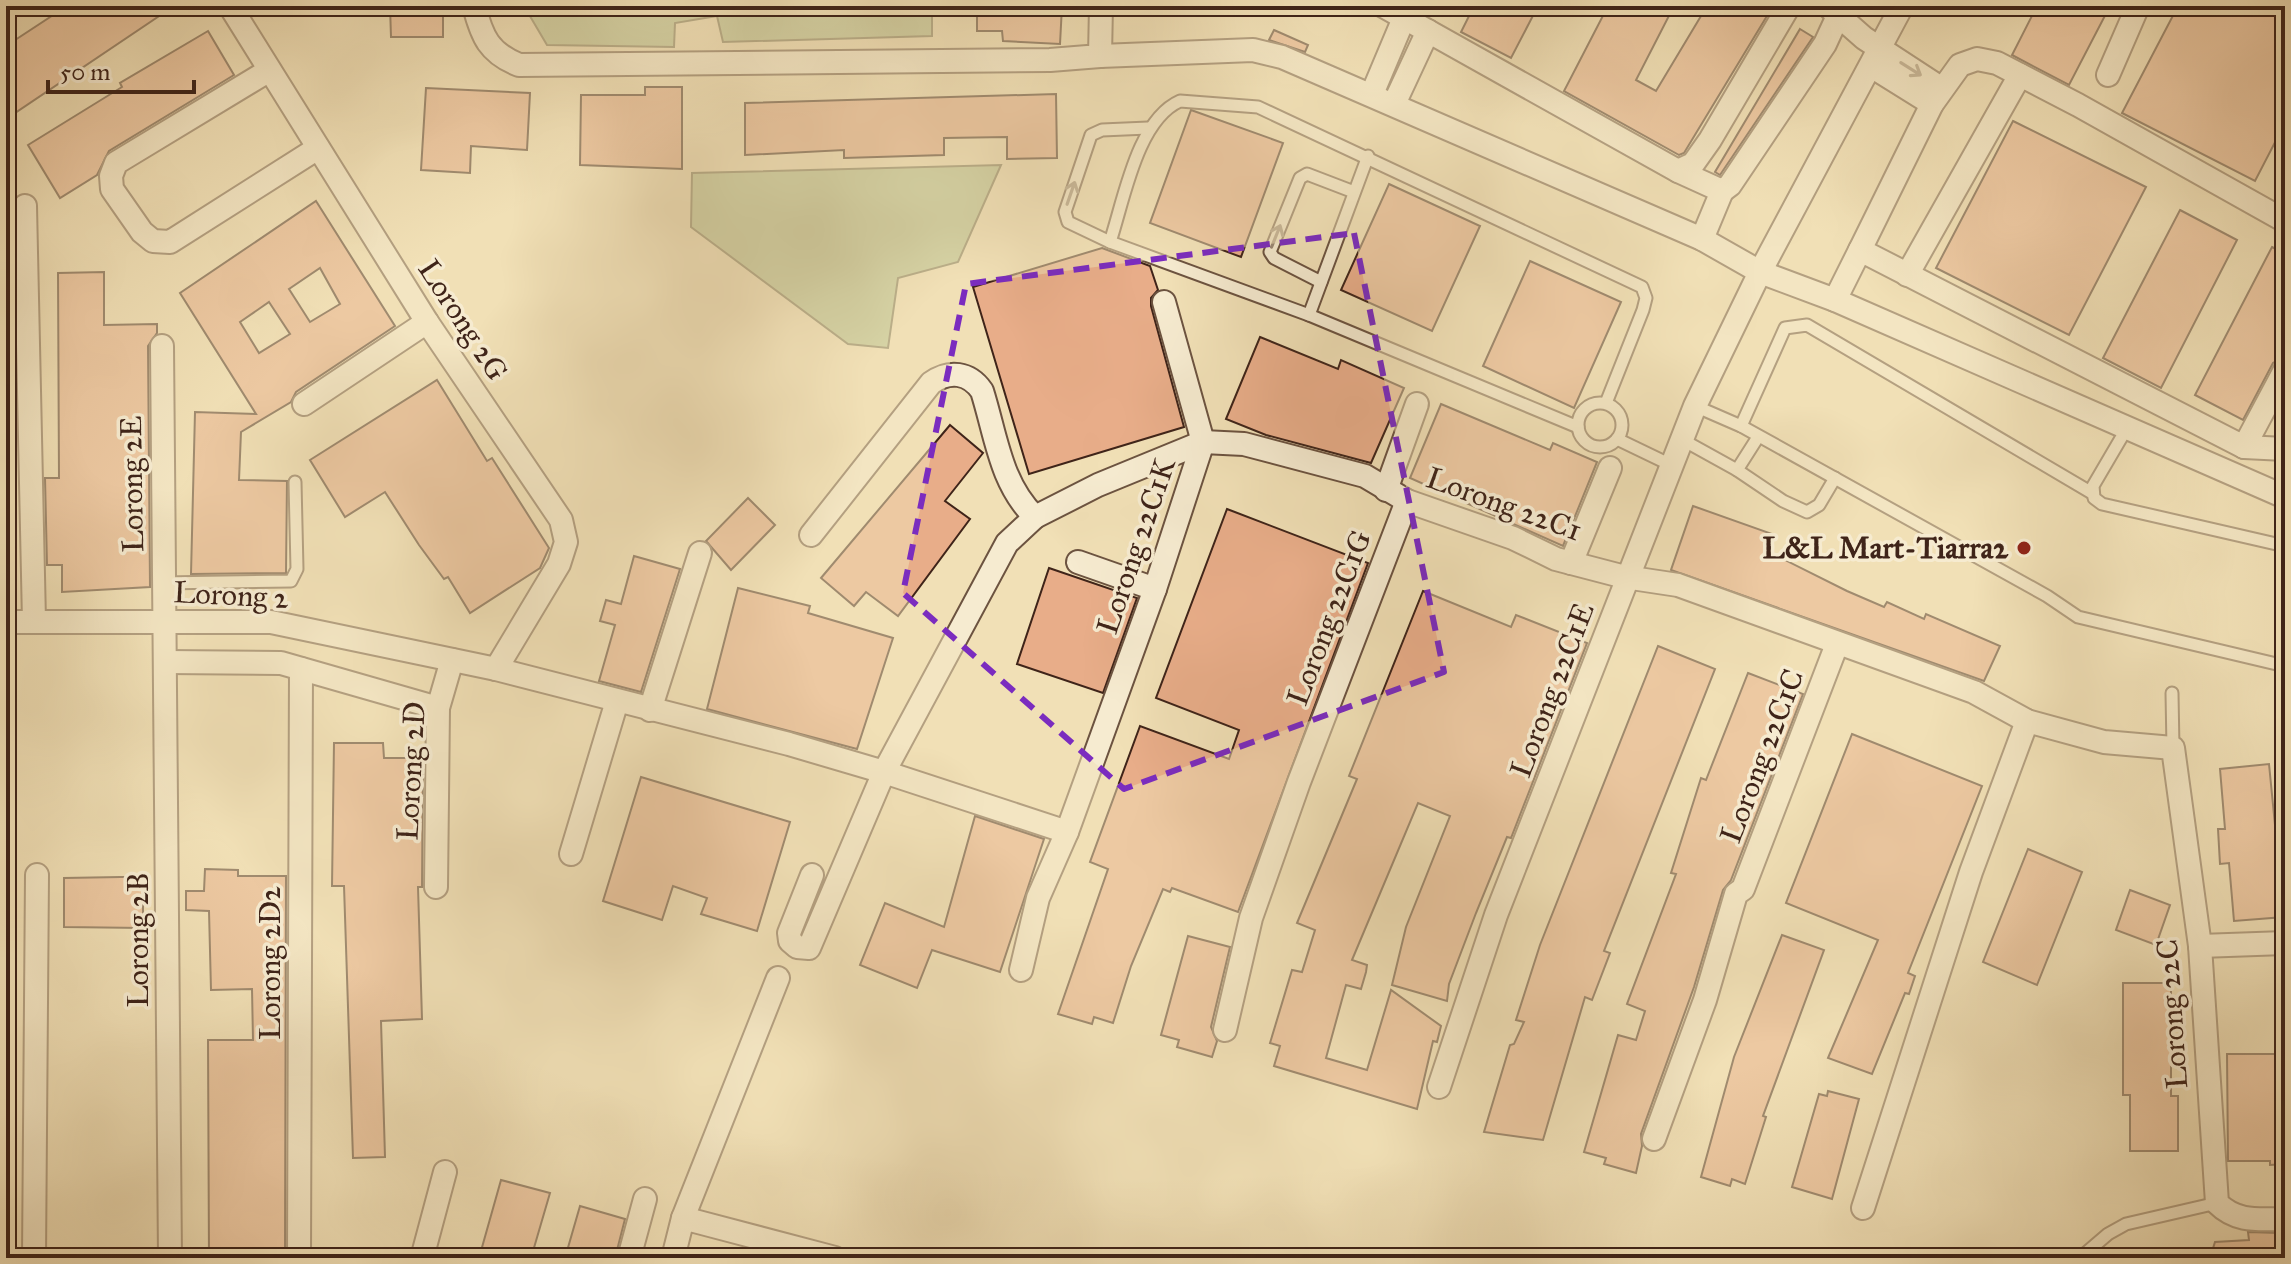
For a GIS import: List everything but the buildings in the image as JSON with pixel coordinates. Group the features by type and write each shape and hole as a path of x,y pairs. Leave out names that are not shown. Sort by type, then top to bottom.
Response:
{"street":[{"name":"Lorong 2G","path":"230,6 427,322 561,520 566,542 559,564 496,669"},
{"path":"474,6 482,38 499,57 519,65 1050,60 1253,50 1282,57 1702,239 1760,272 1835,300 2285,497"},
{"path":"1100,56 1101,6"},
{"path":"1383,6 1678,171 1722,191"},
{"path":"1678,171 1693,164 1710,140 1789,6"},
{"name":"Lorong 22C1E","path":"1439,1087 1496,915 1602,650 1625,577 1695,406 1760,272 1902,6"},
{"path":"2108,75 2138,6"},
{"path":"1832,12 1876,58 1937,96"},
{"path":"1702,239 1722,191 1730,185 1825,44 1832,12"},
{"path":"1372,94 1404,18"},
{"path":"1394,104 1428,31"},
{"path":"1835,300 1937,96 1960,65 1977,59 2020,75 2285,221"},
{"path":"268,71 116,163 111,176 112,189 142,232 153,241 170,242 318,148"},
{"path":"1907,275 2020,75"},
{"path":"25,206 34,621"},
{"path":"1860,250 2244,447 2285,449"},
{"path":"1164,302 1203,442"},
{"path":"304,404 427,322"},
{"name":"Lorong 2E","path":"162,346 164,621"},
{"path":"2244,447 2285,370"},
{"path":"811,535 915,404 943,375 957,374 975,381 993,425 1004,473 1022,505 1035,517"},
{"path":"1386,490 1417,404"},
{"name":"Lorong 22C1","path":"812,875 789,933 790,941 797,947 809,948 884,772 1007,543 1035,517 1098,485 1203,442 1259,448 1365,476 1407,501 1571,563 1625,577 1678,585 1974,692 2027,721 2104,742 2173,748"},
{"name":"Lorong 22C1K","path":"1021,970 1038,898 1067,832 1126,670 1203,442"},
{"path":"1571,563 1610,468"},
{"name":"Lorong 22C1G","path":"1225,1030 1251,918 1407,501"},
{"path":"650,710 700,553"},
{"path":"1078,562 1155,589"},
{"name":"Lorong 2B","path":"164,621 170,1258"},
{"name":"Lorong 2","path":"6,622 271,622 496,669 789,744 1067,832"},
{"name":"Lorong 22C1C","path":"1654,1139 1705,1000 1736,894 1743,889 1837,644"},
{"name":"Lorong 2D","path":"436,887 438,708 452,660"},
{"path":"166,662 281,663 438,708"},
{"name":"Lorong 2D2","path":"299,1258 301,669"},
{"path":"571,854 617,701"},
{"path":"1863,1208 1971,872 2027,721"},
{"name":"Lorong 22C","path":"2173,748 2200,946 2217,1203"},
{"path":"34,1258 37,875"},
{"path":"2200,946 2285,943"},
{"path":"673,1258 683,1218 778,978"},
{"path":"422,1258 445,1172"},
{"path":"629,1258 645,1199"},
{"path":"2217,1203 2229,1215 2285,1219"},
{"path":"683,1218 835,1258"}],"lane":[{"path":"1110,242 1148,128 1168,106 1180,101 1258,107 1642,287 1646,298 1643,310 1606,403"},
{"path":"1148,128 1102,130 1091,135 1065,212 1068,222 1110,242 1309,315 1578,427"},
{"path":"1309,315 1368,156"},
{"path":"1321,282 1274,258 1270,252 1300,178 1307,174 1354,192"},
{"path":"1741,426 1785,328 1807,325 2092,493 2102,504 2117,510 2285,546"},
{"path":"1606,403 1614,407 1623,422 1617,439 1611,445 1594,446 1580,435 1578,427 1579,418 1589,404 1606,403"},
{"path":"1695,406 1741,426 2078,617 2285,666"},
{"path":"2092,493 2127,428"},
{"path":"1737,470 1758,437"},
{"path":"1617,439 1671,465"},
{"path":"1681,439 1737,470 1783,501 1807,512 1819,505 1835,478"},
{"path":"163,583 291,581 297,569 295,482"},
{"path":"2172,693 2173,748"},
{"path":"2080,1258 2108,1234 2126,1224 2217,1203"}],"highlighted area":[{"path":"1354,233 1444,672 1124,789 903,593 966,284"}],"green space":[{"path":"524,6 932,6 932,36 723,42 717,16 675,23 674,47 547,45"},
{"path":"1001,165 958,262 898,278 888,348 848,344 691,227 692,173"}],"place":[{"name":"L&L Mart-Tiarra2","path":"2024,548"}]}
